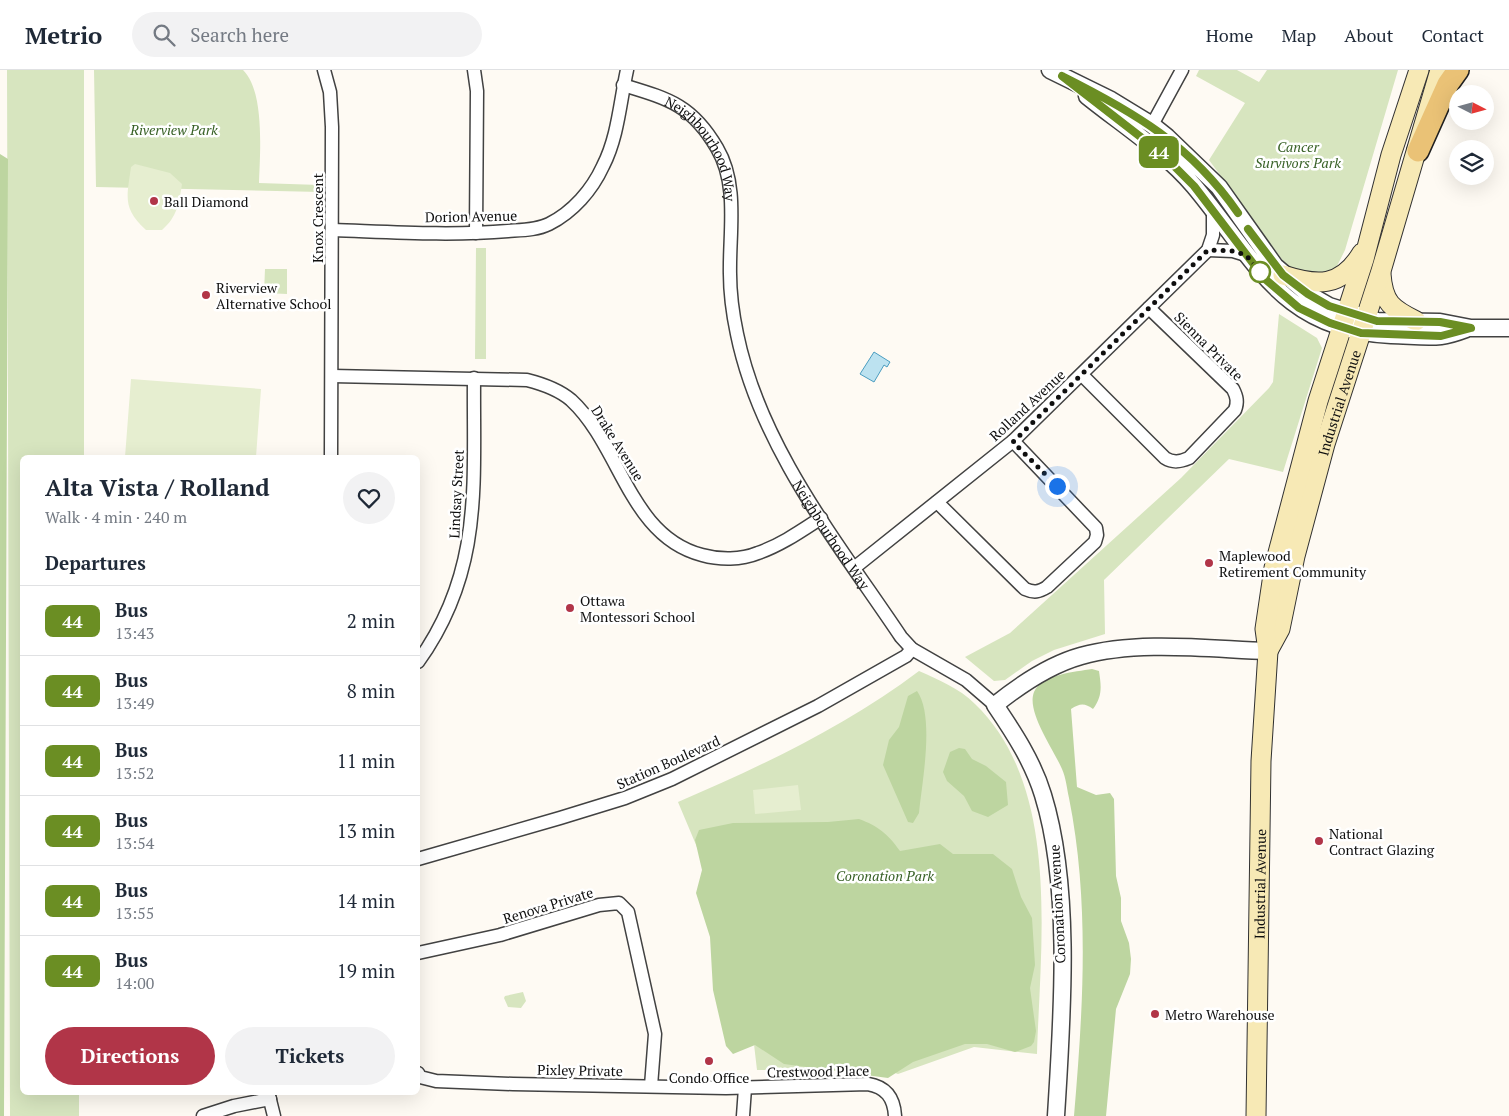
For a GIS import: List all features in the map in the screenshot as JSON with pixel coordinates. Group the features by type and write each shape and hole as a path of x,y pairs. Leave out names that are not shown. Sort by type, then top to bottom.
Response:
{"main road":[{"name":"Industrial Avenue","path":"1256,1116 1261,761 1268,651 1265,629 1274,568 1316,410 1374,224 1391,155 1419,70"},
{"name":"Industrial Avenue","path":"1268,651 1280,629 1294,556 1318,468 1418,151 1440,70"},
{"path":"1418,151 1448,84 1458,70"},
{"path":"1283,275 1312,283 1327,282 1341,276 1361,255 1374,224"},
{"path":"1381,271 1382,288 1390,306 1416,322"}],"street":[{"name":"Knox Crescent","path":"324,70 331,110 333,230 331,455"},
{"path":"474,70 477,91 476,234"},
{"name":"Dorion Avenue","path":"333,230 476,234 534,229 548,224 566,214 584,196 603,168 611,147 627,70"},
{"path":"1152,125 1182,70"},
{"path":"1056,73 1111,100 1152,125 1219,187 1283,275 1344,320"},
{"path":"1056,73 1167,159 1194,186 1265,279 1289,301 1311,314 1344,320 1363,326 1441,336 1471,328"},
{"name":"Neighbourhood Way","path":"623,85 663,98 686,109 704,128 718,149 728,174 730,276 737,333 748,377 770,432 821,518 901,637 912,649 966,680 995,704"},
{"path":"1213,211 1213,236 1208,250 1233,251 1246,255"},
{"name":"Rolland Avenue","path":"854,568 1013,442 1208,250"},
{"name":"Sienna Private","path":"1082,375 1165,458 1171,462 1181,462 1192,454 1235,410 1238,403 1237,396 1149,308"},
{"path":"1363,326 1380,322 1440,322 1471,328 1509,328"},
{"name":"Drake Avenue","path":"332,376 527,380 549,386 570,400 590,422 651,523 670,541 683,549 712,558 744,558 779,544 821,518"},
{"name":"Lindsay Street","path":"420,658 446,612 468,546 474,480 474,378"},
{"path":"937,502 1025,589 1031,592 1040,591 1047,587 1095,542 1096,528 1013,442"},
{"path":"995,704 1041,672 1080,656 1107,650 1171,648 1268,651"},
{"name":"Station Boulevard","path":"420,857 553,821 625,798 672,779 818,706 906,656 912,649"},
{"name":"Coronation Avenue","path":"995,704 1026,755 1038,780 1047,808 1055,849 1060,903 1061,954 1056,1116"},
{"name":"Renova Private","path":"420,953 500,935 599,904 619,903 628,912 655,1034 651,1086"},
{"name":"Pixley Private","path":"420,1077 436,1082 745,1088"},
{"name":"Crestwood Place","path":"745,1088 877,1085 890,1094 896,1116"},
{"path":"743,1116 745,1088"},
{"path":"203,1116 269,1096 274,1116"}],"green space":[{"path":"7,70 84,70 84,455 20,455 20,1095 79,1095 79,1116 10,1116"},
{"name":"Riverview Park","path":"94,70 243,70 255,92 258,107 260,124 259,183 320,185 321,192 96,187"},
{"name":"Cancer Survivors Park","path":"1199,70 1237,70 1259,82 1267,70 1398,70 1345,250 1336,268 1323,277 1289,269 1209,160 1245,103 1196,76"},
{"path":"0,154 8,159 4,1116 0,1116"},
{"name":"Ball Diamond","path":"135,164 170,173 182,184 180,198 174,215 162,230 146,230 138,222 130,208 128,186 131,167"},
{"path":"476,248 486,248 486,359 475,359"},
{"path":"265,269 287,269 287,294 264,293"},
{"path":"1279,314 1317,338 1322,348 1283,472 1229,459 1104,580 1105,634 1054,650 1032,661 1005,680 994,681 965,657 1010,633 1181,478 1269,388 1273,382"},
{"path":"131,379 261,389 256,455 125,455"},
{"path":"1092,669 1099,671 1100,695 1096,704 1093,709 1082,704 1071,709 1077,787 1096,795 1110,793 1114,799 1116,876 1121,898 1121,921 1129,943 1131,959 1130,974 1116,1009 1106,1116 1074,1116 1083,957 1080,877 1076,837 1064,776 1037,720 1033,700 1034,692 1044,681 1068,673"},
{"name":"Coronation Park","path":"919,671 956,689 975,704 1003,739 1022,779 1034,823 1040,869 1042,917 1037,1054 974,1047 898,1074 883,1069 757,1070 744,959 678,802 803,744 862,710"},
{"path":"917,691 925,716 926,750 919,813 913,823 908,822 883,765 889,740 899,727 908,696"},
{"path":"959,748 965,749 972,759 986,766 1006,782 1008,805 988,817 972,811 964,796 947,781 943,772 950,752"},
{"path":"798,785 801,810 755,814 753,790"},
{"name":"Coronation Park","path":"859,819 882,831 900,851 940,844 953,854 993,854 1012,869 1021,897 1032,918 1035,965 1030,988 1036,1031 1034,1042 1031,1046 1015,1052 987,1044 965,1044 913,1062 888,1078 784,1064 755,1045 733,1054 726,1046 713,990 710,937 696,893 702,870 695,840 699,830 733,823 828,822"},
{"path":"523,992 526,1001 521,1008 508,1007 505,996"}],"water":[{"path":"874,352 890,362 887,367 884,365 874,382 860,374"}],"bus line":[{"name":"44","path":"1238,213 1207,174 1152,125 1111,100 1062,76 1142,138 1174,166 1194,186 1265,279 1299,308 1330,323 1361,333 1441,336 1471,328 1440,322 1377,321 1365,319 1329,306 1308,294 1283,275 1248,229"}],"place":[{"name":"Ball Diamond","path":"154,201"},
{"name":"Riverview Alternative School","path":"206,295"},
{"name":"Maplewood Retirement Community","path":"1209,563"},
{"name":"Ottawa Montessori School","path":"570,608"},
{"name":"National Contract Glazing","path":"1319,841"},
{"name":"Metro Warehouse","path":"1155,1014"},
{"name":"Condo Office","path":"709,1061"}],"route":[{"path":"1057,486 1013,442 1208,250 1233,251 1246,255 1260,272"}]}
